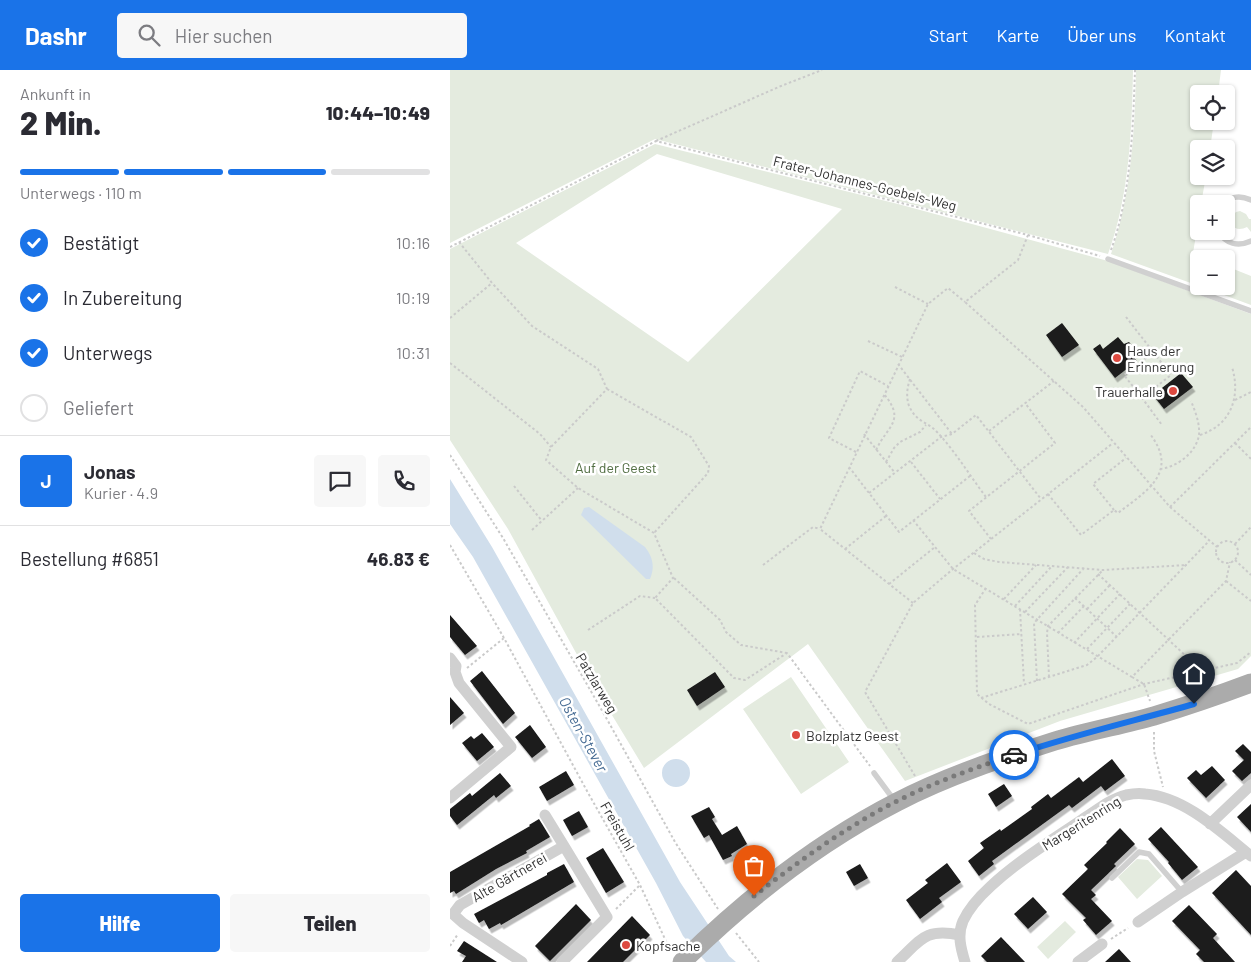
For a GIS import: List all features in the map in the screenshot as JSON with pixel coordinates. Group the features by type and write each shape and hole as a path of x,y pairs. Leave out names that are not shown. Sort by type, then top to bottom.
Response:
{"main road":[{"path":"680,959 754,896 807,856 896,802 984,764 1153,710 1209,699 1251,683"}],"street":[{"path":"450,658 456,666 453,675 511,747 450,798"},
{"path":"1210,824 1251,785"},
{"name":"Margeritenring","path":"965,962 961,947 960,934 962,924 968,911 991,886 1060,834 1106,804 1125,796 1144,794 1166,799 1188,809 1248,854"},
{"path":"545,815 607,917 562,962"},
{"name":"Alte Gärtnerei","path":"522,962 452,914 460,905 564,846"},
{"path":"1138,922 1182,892 1248,854"},
{"path":"897,962 924,937 934,932 960,934"},
{"path":"1078,962 1102,944"}],"lane":[{"path":"1235,198 1251,200"},
{"path":"1226,240 1231,243 1244,244 1251,241"},
{"path":"1108,259 1251,311"},
{"path":"874,773 896,802"},
{"path":"1112,878 1139,852 1149,854 1182,892"}],"path":[{"path":"450,247 656,141 822,70"},
{"path":"1108,259 1115,238 1128,175 1134,70"},
{"name":"Frater-Johannes-Goebels-Weg","path":"656,141 1028,235 1108,259"},
{"path":"965,302 1018,260 1028,235"},
{"path":"459,242 492,283 532,326 598,369 606,389 691,438 710,466 708,473 654,534"},
{"path":"450,318 492,283"},
{"path":"895,287 928,304"},
{"path":"820,529 928,304 948,288 1083,407 1170,507 1217,547 1217,556 1220,561 1225,563 1235,560 1237,549 1234,544 1225,542 1217,547"},
{"path":"1126,317 1171,375 1142,398"},
{"path":"868,341 902,357"},
{"path":"1154,352 1124,375 1162,425"},
{"path":"450,362 540,434 551,447"},
{"path":"898,364 952,434"},
{"path":"1199,436 1207,433 1222,421 1234,401 1236,380 1232,367"},
{"path":"856,452 829,438 860,372 888,386"},
{"path":"910,379 907,388 909,405 920,421 936,430 986,497"},
{"path":"989,431 1054,381"},
{"path":"606,389 551,447 546,460 578,488 654,534 673,578 720,620 726,632 741,645 787,653 874,773"},
{"path":"1234,401 1251,392"},
{"path":"876,450 893,423 895,414 893,405 884,394"},
{"path":"1160,469 1175,465 1184,459 1190,453 1199,436 1197,418 1191,401"},
{"path":"991,539 969,511 1054,443 1025,403"},
{"path":"869,493 941,438 952,434 976,415 1041,499"},
{"path":"886,462 900,442 920,432 926,425"},
{"path":"1170,507 1251,426"},
{"path":"864,434 895,473"},
{"path":"1126,458 1093,484 1118,513 1152,486 1160,469 1160,454 1156,442 1150,434"},
{"path":"923,789 865,692 913,603 952,569 1113,443"},
{"path":"1235,443 1251,459"},
{"name":"Patzlarweg","path":"450,455 503,538 675,842 725,922 759,962"},
{"path":"911,461 940,499"},
{"path":"849,467 899,532 970,476"},
{"path":"514,486 542,520"},
{"path":"532,530 578,488"},
{"path":"1048,494 1081,535 1114,510"},
{"path":"845,549 886,516"},
{"path":"913,520 952,569 1144,684 1153,710 1154,751 1166,799"},
{"path":"763,565 813,527 820,529 913,603"},
{"path":"1234,544 1251,527"},
{"path":"1248,531 1251,534"},
{"path":"981,698 1087,665 1210,541"},
{"name":"Freistuhl","path":"450,545 504,638 680,959"},
{"path":"889,584 935,547"},
{"path":"974,552 984,558 1000,562 1102,570 1187,565"},
{"path":"1235,560 1251,575"},
{"path":"1132,677 1226,580 1230,562"},
{"path":"1004,599 1036,565"},
{"path":"1015,606 1052,566"},
{"path":"1026,612 1068,567"},
{"path":"1037,680 1034,623 1084,568"},
{"path":"1049,677 1048,626 1102,570"},
{"path":"1098,574 1202,671"},
{"path":"655,598 673,578"},
{"path":"1226,580 1251,601"},
{"path":"1087,609 1110,585"},
{"path":"986,588 975,605 977,694 989,704 1028,724 1144,684 1237,663 1251,652"},
{"path":"1074,643 1120,594"},
{"path":"588,630 640,596 655,598 734,678 745,680 787,653"},
{"path":"1075,598 1116,637"},
{"path":"1086,650 1130,604"},
{"path":"1058,633 1084,606"},
{"path":"1020,609 1024,684"},
{"path":"976,638 1022,634"},
{"path":"453,675 462,671 504,638"},
{"path":"607,917 640,885"},
{"path":"1102,944 1138,922"},
{"path":"450,946 461,930"}],"green space":[{"path":"450,70 1133,70 1128,164 1121,210 1108,254 655,139 450,243"},
{"path":"1136,70 1221,70 1219,85 1190,85 1190,130 1213,130 1211,140 1190,140 1190,185 1204,185 1203,195 1190,195 1190,240 1195,240 1194,250 1190,250 1190,283 1111,254 1118,232 1131,163"},
{"name":"Auf der Geest","path":"655,144 898,204 1108,261 1190,291 1190,295 1200,295 1251,314 1251,656 1238,669 1060,721 905,781 808,644 644,768 592,682 508,529 450,440 450,249","holes":["657,154 842,209 688,362 516,243"]},
{"path":"1240,211 1251,219 1251,232 1247,227 1243,229 1235,228 1236,212"},
{"path":"1235,270 1251,276 1251,305 1224,295 1235,295"},
{"name":"Bolzplatz Geest","path":"791,677 849,762 801,794 743,709"},
{"path":"1137,859 1148,860 1162,876 1137,899 1118,877"},
{"path":"1065,921 1076,932 1048,959 1037,947"}],"water":[{"name":"Osten-Stever","path":"450,479 492,547 680,882 729,956 736,962 706,962 683,936 656,883 473,557 450,524"},
{"path":"589,507 645,547 652,562 650,579 646,579 581,515 584,508"},
{"path":"676,759 686,763 690,773 686,783 676,787 666,783 662,773 666,763"}],"building":[{"path":"1062,323 1079,345 1062,357 1046,335"},
{"name":"Haus der Erinnerung","path":"1118,337 1124,344 1129,342 1136,350 1130,353 1137,361 1115,378 1093,349 1100,344 1103,349"},
{"name":"Trauerhalle","path":"1181,373 1193,387 1164,409 1153,395"},
{"path":"450,615 477,646 465,655 450,637"},
{"path":"482,671 515,713 503,724 470,681"},
{"path":"715,672 725,687 697,706 687,690"},
{"path":"450,697 464,713 450,725"},
{"path":"530,725 546,747 532,758 515,737"},
{"path":"482,733 494,747 477,761 462,743 471,736 474,739"},
{"path":"1243,744 1251,752 1251,773 1242,781 1232,771 1244,760 1235,751"},
{"path":"1112,759 1125,776 1105,791 1101,786 1072,808 1069,805 992,861 994,864 979,876 968,861 984,848 980,843 1032,809 1031,807 1048,794 1051,798 1079,777 1083,782"},
{"path":"1212,766 1225,780 1206,798 1187,778 1196,770 1201,775"},
{"path":"566,771 574,785 547,801 539,787"},
{"path":"500,773 511,786 496,798 494,795 457,825 450,816 450,809 470,793 472,796"},
{"path":"1004,784 1012,796 996,807 988,794"},
{"path":"1251,804 1251,832 1237,817"},
{"path":"709,807 715,817 712,819 722,835 737,826 747,844 731,854 732,856 723,860 709,835 704,838 691,816"},
{"path":"579,811 588,827 572,836 563,820"},
{"path":"539,819 550,837 526,851 527,853 496,869 456,894 454,891 450,893 450,872"},
{"path":"1161,827 1198,867 1182,880 1148,839"},
{"path":"1120,828 1135,844 1091,890 1096,895 1091,899 1112,921 1096,935 1083,920 1086,918 1062,894 1088,869 1084,865"},
{"path":"603,848 624,882 606,893 586,858"},
{"path":"947,863 961,882 939,898 942,902 920,919 906,900 928,883 925,880"},
{"path":"564,864 574,882 501,925 500,923 489,929 484,920 479,923 474,914"},
{"path":"860,864 868,878 854,886 846,872"},
{"path":"1236,870 1251,886 1251,935 1212,893"},
{"path":"1033,897 1047,912 1028,929 1014,914"},
{"path":"576,904 591,920 550,961 535,946"},
{"path":"1189,905 1217,934 1213,938 1235,962 1204,962 1196,954 1200,950 1172,921"},
{"name":"Kopfsache","path":"632,916 650,935 623,962 587,962"},
{"path":"1001,937 1025,962 987,962 981,956"},
{"path":"464,941 497,962 462,962 466,956 457,951"},
{"path":"1119,949 1131,962 1105,962"}],"way so far":[{"path":"754,896 807,856 896,802 984,764 1014,755"}],"place":[{"name":"Haus der Erinnerung","path":"1117,358"},
{"name":"Trauerhalle","path":"1173,391"},
{"name":"Bolzplatz Geest","path":"796,735"},
{"name":"Kopfsache","path":"626,945"}],"route":[{"path":"1014,755 1058,740 1155,716 1194,704"}]}
